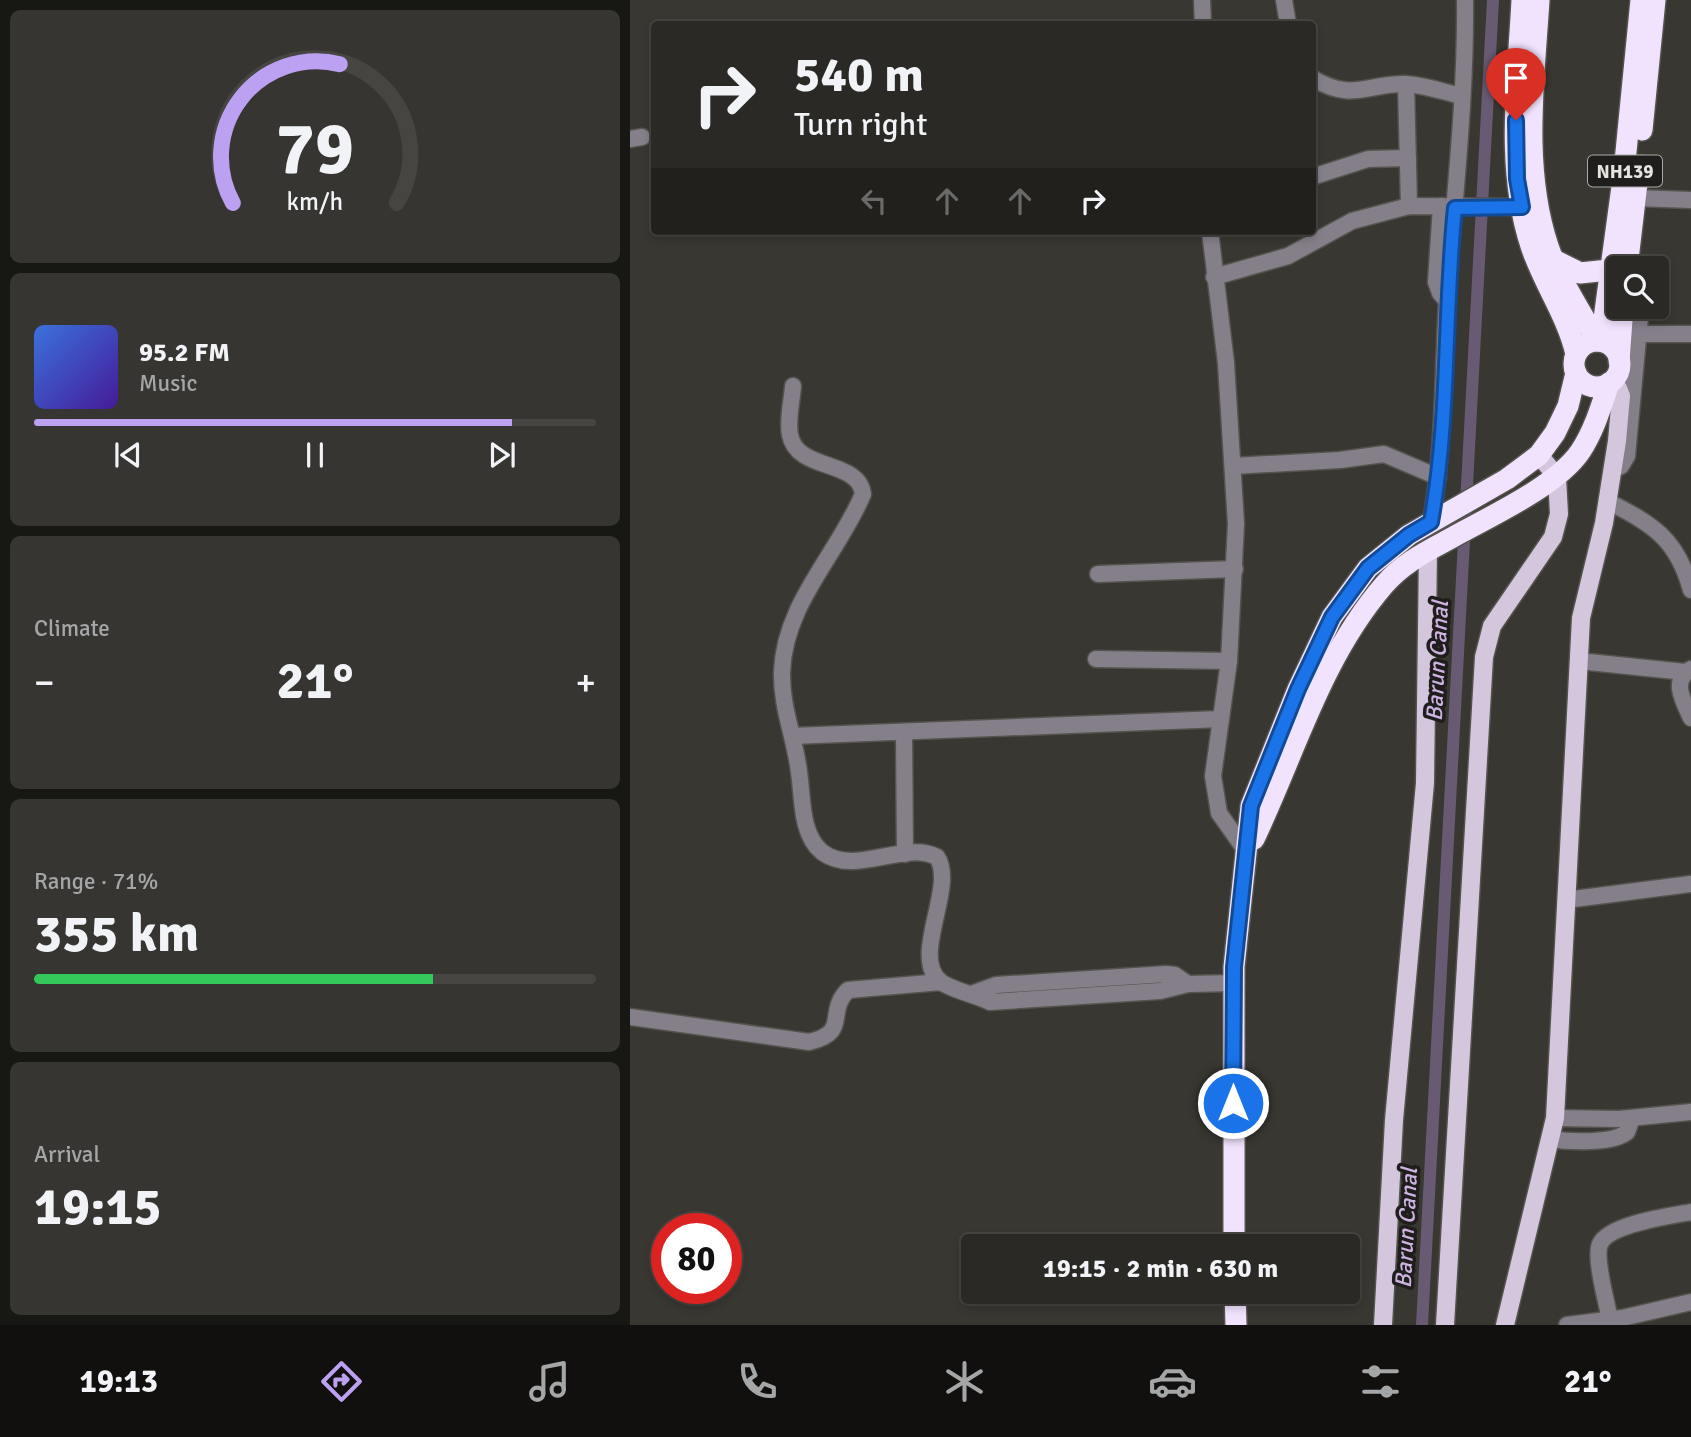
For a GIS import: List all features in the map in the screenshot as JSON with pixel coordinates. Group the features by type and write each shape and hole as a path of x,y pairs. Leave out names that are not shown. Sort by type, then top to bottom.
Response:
{"highway":[{"path":"1522,0 1516,120 1517,179 1530,245 1567,323 1576,364 1590,386 1614,375"},
{"path":"1539,0 1533,170 1538,207 1554,260 1599,341 1615,349 1614,375"},
{"name":"NH139","path":"1622,256 1625,172 1641,0"},
{"name":"NH139","path":"1623,256 1635,198 1655,0"},
{"path":"1554,260 1580,273 1606,266"},
{"name":"NH139","path":"1599,341 1606,317"},
{"path":"1248,852 1316,695 1351,625 1386,582 1436,546 1557,477 1580,452 1597,422 1614,375 1621,319"},
{"path":"1234,1234 1234,983 1238,912 1248,852 1251,806 1298,689 1332,617 1368,568 1409,535 1483,493 1539,455 1555,433 1568,406 1576,364 1585,345 1599,341"},
{"path":"1236,1304 1236,1325"}],"main road":[{"path":"1505,1325 1555,1118 1581,618 1607,501 1621,411 1614,375"},
{"path":"1445,1325 1484,657 1492,626 1553,537 1559,514 1557,477 1539,455"},
{"path":"1383,1325 1394,1120 1425,783 1436,546"}],"street":[{"path":"1202,0 1202,21"},
{"path":"1284,0 1288,21"},
{"path":"1437,518 1447,302 1448,207 1462,96 1465,0"},
{"path":"1316,80 1327,86 1360,91 1406,84 1462,96"},
{"path":"1406,84 1409,206"},
{"path":"1316,176 1334,173 1368,159 1408,158"},
{"path":"1635,198 1691,200"},
{"path":"1214,276 1288,256 1352,221 1409,206 1522,207"},
{"path":"1210,235 1226,363 1236,524 1229,661 1213,776 1214,798 1219,813 1248,852"},
{"path":"1612,470 1621,467 1627,456 1640,319"},
{"path":"1639,334 1691,334"},
{"path":"793,386 790,433 793,444 806,457 850,475 862,487 863,494 807,592 788,634 782,672 808,831 823,853 847,859 905,854 930,854 937,857 943,870 930,963 941,982"},
{"path":"1233,466 1340,460 1384,454 1438,477"},
{"path":"1607,501 1655,528 1664,536 1681,560 1690,586"},
{"path":"1098,574 1235,569"},
{"path":"1096,659 1229,661"},
{"path":"1579,661 1688,670 1679,683 1691,718"},
{"path":"792,736 1221,719"},
{"path":"904,732 905,854"},
{"path":"1566,900 1691,884"},
{"path":"630,1017 809,1042 828,1037 833,1032 841,998 848,990 941,982 974,993 990,1002 1160,991 1188,984 1234,983"},
{"path":"1555,1118 1632,1118 1691,1112"},
{"path":"1550,1139 1574,1141 1615,1138 1628,1132 1632,1118"},
{"path":"1610,1320 1599,1259 1600,1244 1605,1238 1625,1227 1691,1212"},
{"path":"1567,1325 1638,1320 1691,1302"}],"waterway":[{"name":"Barun Canal","path":"1422,1325 1493,0"}],"route":[{"path":"1233,1103 1234,967 1251,806 1298,689 1332,617 1368,568 1409,535 1431,522 1440,450 1448,272 1455,208 1522,207 1517,179 1516,120"}]}
